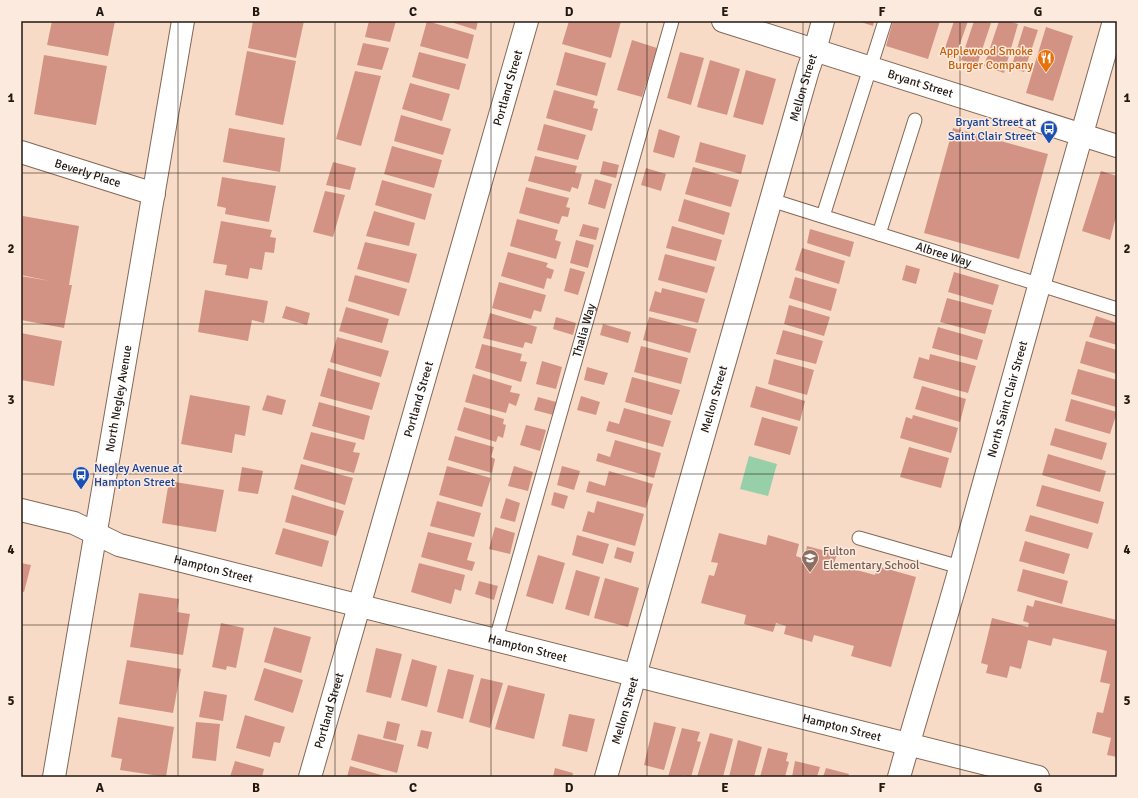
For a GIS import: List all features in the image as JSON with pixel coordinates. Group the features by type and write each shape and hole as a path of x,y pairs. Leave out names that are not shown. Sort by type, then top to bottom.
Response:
{"street":[{"name":"North Negley Avenue","path":"54,777 183,21"},
{"name":"Portland Street","path":"310,777 527,21"},
{"name":"Bryant Street","path":"723,21 1117,146"},
{"name":"Mellon Street","path":"606,777 823,21"},
{"name":"North Saint Clair Street","path":"899,777 960,567 1114,21"},
{"name":"Beverly Place","path":"21,152 154,194"},
{"name":"Hampton Street","path":"21,510 74,523 119,545 1038,777"}],"lane":[{"name":"Thalia Way","path":"496,639 672,21"},
{"path":"823,216 885,21"},
{"path":"879,234 915,120"},
{"name":"Albree Way","path":"771,200 1117,309"},
{"path":"859,538 960,567"}],"green space":[{"path":"749,456 777,464 768,496 740,489"}],"building":[{"path":"52,21 115,21 108,56 47,45"},
{"path":"253,21 304,21 296,58 248,48"},
{"path":"369,21 396,21 390,42 365,37"},
{"path":"427,21 474,35 468,59 420,46"},
{"path":"448,21 478,21 476,30"},
{"path":"569,21 621,21 611,58 562,44"},
{"path":"858,21 874,21 873,26"},
{"path":"893,21 940,21 928,59 886,46"},
{"path":"954,21 968,21 955,58 943,54"},
{"path":"974,21 985,21 991,23 977,65 961,60"},
{"path":"999,21 1008,21 1018,24 1004,73 984,66"},
{"path":"1024,26 1038,30 1024,72 1011,68"},
{"path":"1046,27 1073,36 1053,101 1026,93"},
{"path":"632,40 657,48 642,97 617,90"},
{"path":"363,43 389,48 382,70 357,65"},
{"path":"247,51 296,61 283,125 235,115"},
{"path":"419,52 466,64 459,90 412,77"},
{"path":"565,52 606,63 597,96 556,85"},
{"path":"680,52 704,58 691,105 667,98"},
{"path":"44,55 107,66 96,125 34,114"},
{"path":"710,60 740,69 727,115 697,107"},
{"path":"746,70 776,79 763,125 733,117"},
{"path":"355,71 381,76 361,146 336,139"},
{"path":"410,83 450,94 442,121 402,109"},
{"path":"554,90 595,101 593,108 598,109 592,131 546,118"},
{"path":"401,115 451,129 443,155 394,141"},
{"path":"544,124 586,135 578,160 537,150"},
{"path":"229,128 285,138 280,172 223,162"},
{"path":"953,128 1048,154 1019,259 924,233"},
{"path":"659,129 680,136 674,158 653,152"},
{"path":"700,142 746,155 741,174 695,162"},
{"path":"392,146 442,160 434,188 384,174"},
{"path":"535,156 577,166 575,173 582,174 578,189 572,187 570,192 528,181"},
{"path":"603,161 619,165 616,178 600,174"},
{"path":"333,162 356,168 350,190 326,185"},
{"path":"693,167 739,180 731,207 685,194"},
{"path":"646,168 666,174 661,191 641,185"},
{"path":"1101,171 1117,176 1117,213 1110,240 1082,231"},
{"path":"222,177 276,186 269,222 225,214 226,208 217,206"},
{"path":"595,179 612,184 605,209 588,204"},
{"path":"382,180 432,194 425,220 375,205"},
{"path":"526,187 569,198 566,207 570,208 568,217 562,216 559,224 519,213"},
{"path":"325,191 345,195 333,237 313,232"},
{"path":"684,199 730,213 724,235 678,221"},
{"path":"374,211 415,223 409,246 366,236"},
{"path":"23,216 79,226 69,285 72,285 64,328 21,320 21,276 50,281 21,275 21,224"},
{"path":"517,219 558,230 555,240 561,242 556,259 510,246"},
{"path":"221,221 272,230 270,237 276,238 274,253 265,252 262,270 250,268 248,279 225,275 227,265 213,263"},
{"path":"583,224 599,228 596,240 579,236"},
{"path":"672,226 722,240 716,261 666,248"},
{"path":"810,229 854,242 850,257 807,243"},
{"path":"576,240 594,245 588,268 570,263"},
{"path":"365,242 417,254 409,283 357,269"},
{"path":"802,248 845,261 839,284 795,270"},
{"path":"508,252 548,263 546,267 554,270 551,279 547,278 544,289 501,276"},
{"path":"665,254 715,267 707,293 658,280"},
{"path":"906,265 920,269 916,284 902,280"},
{"path":"570,268 585,272 578,295 564,291"},
{"path":"954,272 999,285 993,305 948,292"},
{"path":"355,275 407,289 399,316 348,301"},
{"path":"795,277 837,289 831,311 789,298"},
{"path":"499,282 546,295 541,312 534,310 531,319 492,308"},
{"path":"662,288 705,299 698,323 649,311 655,291 661,293"},
{"path":"205,290 268,301 264,323 252,320 248,341 198,332"},
{"path":"947,298 992,310 985,334 940,322"},
{"path":"789,305 830,317 824,336 784,324"},
{"path":"286,306 310,313 307,325 282,318"},
{"path":"346,307 389,319 382,343 339,331"},
{"path":"490,313 537,327 532,344 525,342 523,348 483,338"},
{"path":"1096,316 1117,323 1117,345 1089,337"},
{"path":"556,317 576,323 573,335 553,329"},
{"path":"649,317 697,329 690,353 643,340"},
{"path":"603,324 631,332 628,343 600,335"},
{"path":"938,327 983,340 977,360 932,348"},
{"path":"783,330 823,341 816,364 776,354"},
{"path":"21,333 62,341 54,386 21,380"},
{"path":"337,337 389,351 381,377 330,362"},
{"path":"1086,341 1117,350 1117,374 1080,363"},
{"path":"482,344 522,354 520,361 527,362 521,382 475,368"},
{"path":"641,346 688,358 681,384 634,372"},
{"path":"930,354 976,366 968,393 913,378 919,357 929,360"},
{"path":"774,359 814,370 807,395 768,384"},
{"path":"542,361 562,367 556,389 536,384"},
{"path":"587,367 608,373 604,385 584,380"},
{"path":"328,368 380,383 372,410 320,396"},
{"path":"1078,369 1117,380 1116,407 1071,394"},
{"path":"473,374 512,386 510,392 520,394 516,406 509,403 506,413 465,402"},
{"path":"632,377 680,390 672,415 625,402"},
{"path":"756,386 805,401 800,421 750,407"},
{"path":"922,386 966,399 960,422 915,409"},
{"path":"190,395 250,406 245,436 235,434 232,453 181,444"},
{"path":"267,395 286,400 282,415 262,410"},
{"path":"581,396 600,402 596,415 577,410"},
{"path":"538,397 556,402 553,415 534,410"},
{"path":"1071,399 1117,412 1110,434 1065,421"},
{"path":"319,402 370,416 364,440 312,426"},
{"path":"464,407 504,419 503,424 506,425 503,438 498,436 496,442 457,430"},
{"path":"624,408 671,421 663,447 606,431 609,421 619,424"},
{"path":"913,415 958,428 951,453 900,438 906,417 912,419"},
{"path":"762,417 798,427 790,455 754,445"},
{"path":"526,425 546,430 540,451 520,445"},
{"path":"1055,428 1107,443 1102,460 1050,445"},
{"path":"311,432 356,443 353,452 360,453 354,473 303,459"},
{"path":"455,436 494,447 491,457 495,459 492,473 448,460"},
{"path":"615,440 661,453 654,478 596,461 598,453 610,457"},
{"path":"909,447 949,458 941,488 900,477"},
{"path":"1048,454 1106,471 1100,492 1042,475"},
{"path":"301,464 353,478 345,505 294,489"},
{"path":"447,466 491,478 482,507 439,495"},
{"path":"514,466 533,472 528,491 508,486"},
{"path":"562,466 580,471 574,490 557,485"},
{"path":"242,467 263,471 258,494 238,491"},
{"path":"609,471 653,484 646,508 586,492 589,481 605,486"},
{"path":"169,481 224,490 216,532 162,523"},
{"path":"1042,485 1104,502 1098,524 1036,506"},
{"path":"554,492 568,496 564,509 551,505"},
{"path":"292,495 344,511 336,536 285,522"},
{"path":"506,498 520,503 515,522 500,518"},
{"path":"437,501 481,513 474,537 430,526"},
{"path":"597,501 644,514 635,546 582,531 588,511 594,513"},
{"path":"1030,515 1093,533 1088,549 1025,531"},
{"path":"495,527 515,533 510,554 489,549"},
{"path":"283,528 329,541 322,567 275,554"},
{"path":"428,532 472,543 467,560 475,562 472,571 421,557"},
{"path":"719,533 766,545 768,535 799,544 796,556 804,559 807,546 837,554 834,564 875,575 877,566 916,577 891,667 851,656 854,646 814,635 812,642 784,634 786,626 776,623 773,632 744,624 746,615 701,603 709,575 714,576 718,563 711,562"},
{"path":"577,535 609,544 603,564 572,555"},
{"path":"1025,541 1070,554 1064,574 1019,561"},
{"path":"617,547 634,552 631,563 614,558"},
{"path":"538,555 565,563 553,604 526,596"},
{"path":"21,563 31,565 24,592 21,591"},
{"path":"419,563 465,575 461,591 455,589 451,604 411,592"},
{"path":"1023,569 1068,581 1062,604 1017,591"},
{"path":"576,570 600,577 589,616 565,609"},
{"path":"605,578 639,588 628,627 594,618"},
{"path":"479,581 498,586 494,600 475,594"},
{"path":"139,593 179,599 177,612 190,614 183,655 130,647"},
{"path":"1035,600 1117,620 1117,757 1107,755 1111,738 1092,733 1097,712 1103,713 1110,684 1100,682 1107,651 1053,638 1051,646 1028,640 1021,669 1010,666 1007,678 986,673 988,665 981,663 992,618 1028,627 1029,623 1023,621 1027,605 1033,607"},
{"path":"221,623 244,628 236,668 227,666 226,670 212,667"},
{"path":"274,627 311,637 301,673 264,662"},
{"path":"376,648 402,654 391,698 366,692"},
{"path":"412,659 437,666 427,707 401,700"},
{"path":"127,660 181,669 173,713 119,704"},
{"path":"264,668 303,680 293,713 254,700"},
{"path":"448,669 474,675 463,719 437,712"},
{"path":"481,678 503,683 490,728 469,722"},
{"path":"508,685 545,694 534,739 495,729"},
{"path":"204,691 227,695 223,721 199,717"},
{"path":"569,714 595,719 587,752 562,746"},
{"path":"245,715 285,727 280,743 274,742 270,757 236,748"},
{"path":"118,717 174,727 166,777 120,770 122,759 111,757"},
{"path":"387,721 400,724 396,741 383,738"},
{"path":"196,722 220,724 216,761 192,758"},
{"path":"654,722 676,727 664,770 644,765"},
{"path":"682,728 700,732 697,741 701,742 691,777 683,775 683,777 668,777"},
{"path":"421,730 432,732 428,749 417,746"},
{"path":"710,733 733,739 723,777 697,777"},
{"path":"358,734 404,745 397,773 351,760"},
{"path":"738,740 762,747 754,777 729,777"},
{"path":"768,748 788,753 786,761 789,762 785,777 760,777"},
{"path":"235,761 264,769 262,777 230,777"},
{"path":"795,761 820,767 817,777 792,777"},
{"path":"350,766 388,777 347,777"},
{"path":"555,768 573,773 572,777 553,777"},
{"path":"826,768 849,774 848,777 823,777"}],"place":[{"name":"Applewood Smoke Burger Company","path":"1046,73"},
{"name":"Bryant Street at Saint Clair Street","path":"1049,144"},
{"name":"Negley Avenue at Hampton Street","path":"81,490"},
{"name":"Fulton Elementary School","path":"810,573"}]}
